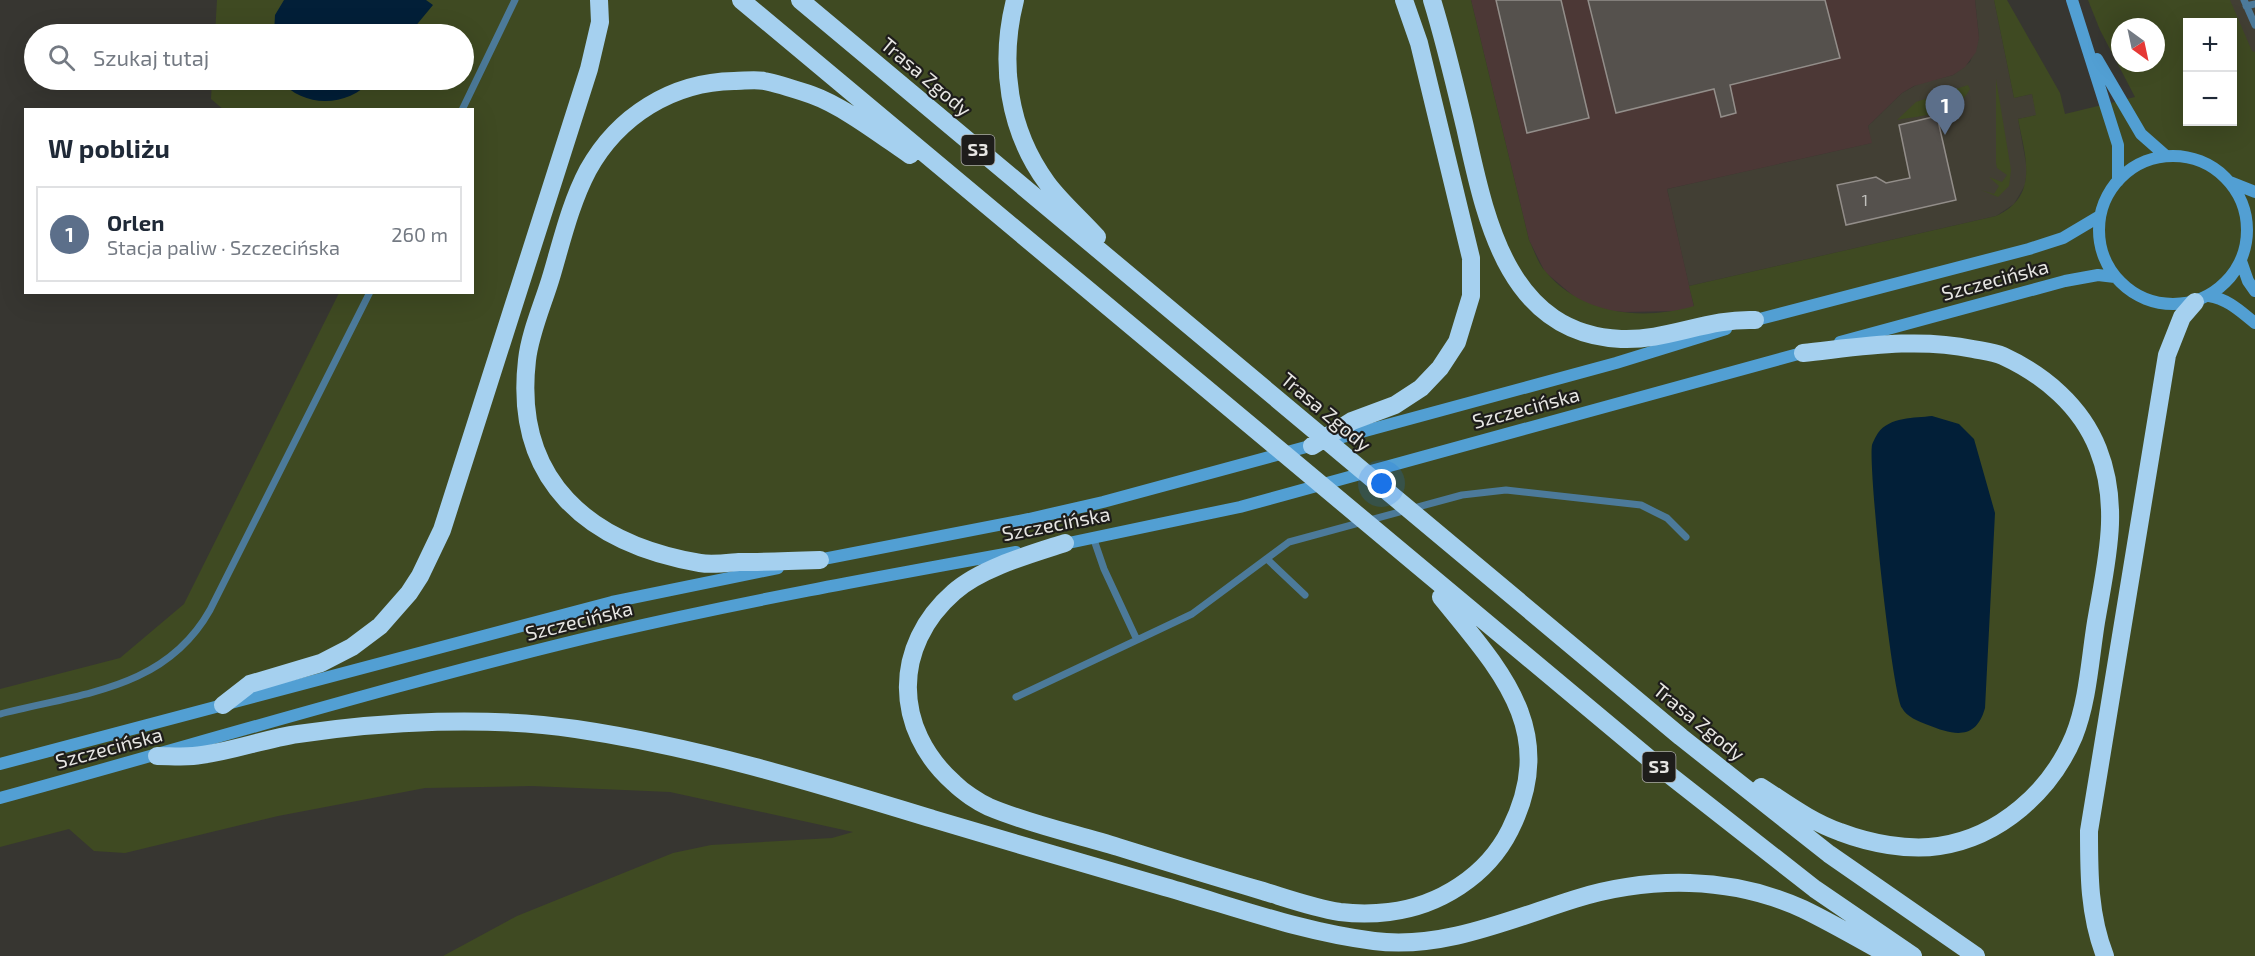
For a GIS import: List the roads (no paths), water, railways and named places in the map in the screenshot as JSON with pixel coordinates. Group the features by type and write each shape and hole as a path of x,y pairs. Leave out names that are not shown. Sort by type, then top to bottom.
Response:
{"highway":[{"path":"223,705 250,684 321,663 363,639 396,609 432,554 485,399 589,69 600,22 599,0"},
{"name":"S3","path":"741,0 1667,774 1815,889 1913,956"},
{"name":"Trasa Zgody","path":"800,0 1681,737 1829,854 1976,956"},
{"path":"1015,0 1005,56 1011,103 1027,150 1047,184 1156,299"},
{"path":"1312,446 1352,421 1395,405 1421,388 1440,368 1457,342 1471,297 1471,258 1419,43 1404,0"},
{"path":"1432,0 1490,225 1507,266 1529,297 1577,330 1619,339 1665,335 1729,319 1755,320"},
{"path":"820,560 702,564 630,545 598,528 572,508 553,485 531,435 525,396 527,358 568,220 588,170 615,132 645,107 677,90 716,81 763,80 814,96 876,132 989,207"},
{"path":"2105,956 2095,930 2089,878 2089,831 2167,355 2182,317 2202,299"},
{"path":"1681,737 1812,819 1840,832 1886,844 1938,846 1981,833 2025,807 2058,768 2075,734 2086,688 2112,526 2110,485 2097,447 2076,410 2044,379 2001,355 1944,343 1910,342 1803,353"},
{"path":"1065,543 1011,562 969,582 955,591 930,619 916,642 906,685 914,726 927,753 954,783 988,807 1310,905 1356,913 1388,912 1418,906 1445,895 1469,879 1491,859 1508,835 1520,808 1526,780 1526,736 1514,694 1499,669 1416,565"},
{"path":"157,756 195,756 295,734 404,724 490,723 571,728 653,742 785,773 1032,849 1325,934 1381,942 1419,940 1494,926 1577,898 1640,883 1692,882 1737,889 1799,907 1890,956"}],"main road":[{"path":"2072,0 2118,145 2118,181"},
{"path":"2085,37 2140,134 2166,156"},
{"path":"2202,299 2228,281 2251,242 2242,201 2230,182 2217,170 2201,161 2184,156 2166,156 2140,164 2118,181 2110,192 2100,216 2099,236 2103,255 2115,277 2143,298 2178,305 2219,297 2255,323"},
{"path":"2230,182 2255,192"},
{"name":"Szczecińska","path":"0,764 612,602 1068,510 1616,363 1755,320 2040,245 2063,238 2100,216"},
{"path":"2241,261 2248,281 2255,291"},
{"name":"Szczecińska","path":"0,798 157,756 260,724 613,632 718,609 1240,507 2065,281 2098,275 2115,277"}],"lane":[{"path":"474,86 516,0"},
{"path":"2255,3 2245,3 2255,26"},
{"path":"463,108 472,90"},
{"path":"0,714 137,678 168,660 192,637 210,610 369,294"},
{"path":"1016,697 1192,614 1289,543 1462,495 1506,490 1641,505 1667,518 1686,537"},
{"path":"1093,537 1104,569 1137,640"},
{"path":"1267,559 1305,595"}],"water":[{"path":"284,0 426,0 433,5 417,24 275,24 275,15"},
{"path":"292,90 360,90 339,100 313,100"},
{"path":"1932,416 1959,424 1974,439 1995,513 1985,708 1976,726 1962,733 1946,731 1924,723 1910,716 1902,708 1887,624 1877,534 1872,445 1878,433 1895,421"}],"place":[{"name":"Orlen","path":"1945,135"}]}
